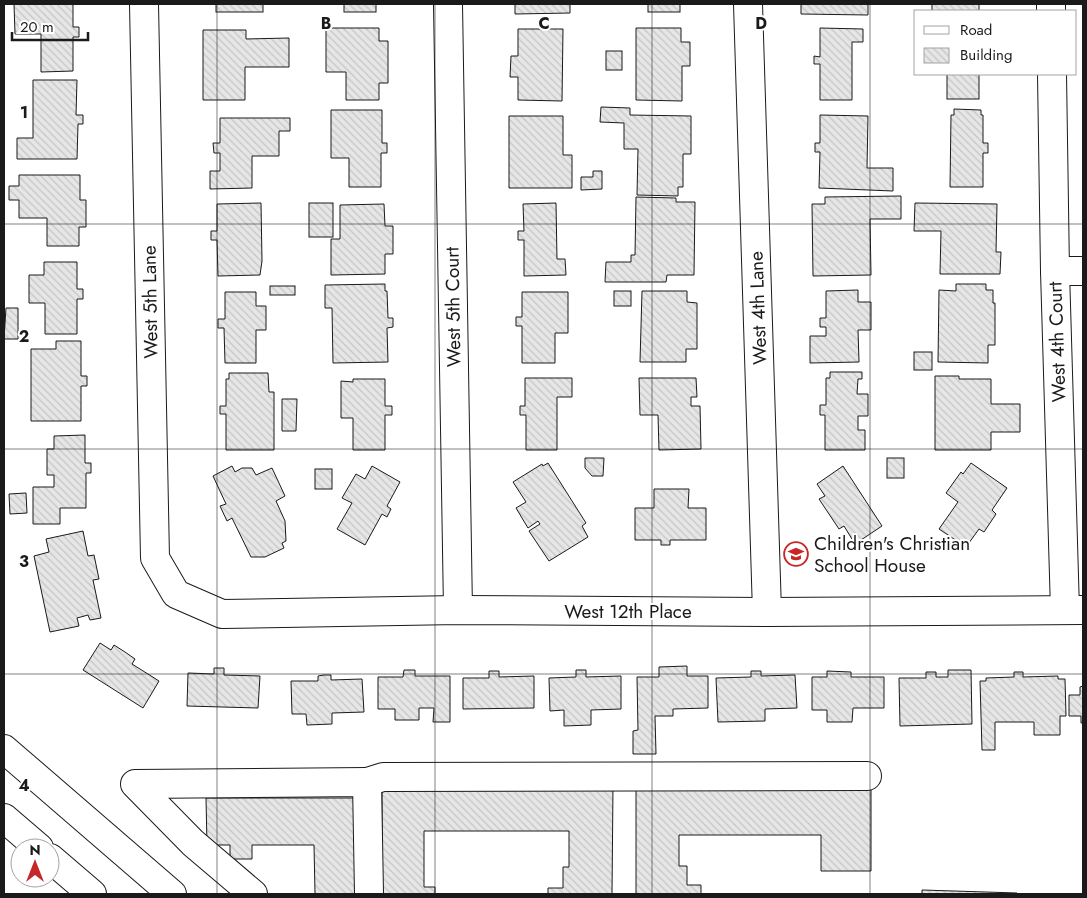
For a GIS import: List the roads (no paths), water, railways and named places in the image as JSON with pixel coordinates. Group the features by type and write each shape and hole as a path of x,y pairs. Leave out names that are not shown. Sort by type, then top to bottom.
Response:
{"main road":[{"name":"West 5th Lane","path":"144,4 155,558 176,594"},
{"name":"West 5th Court","path":"448,4 458,610"},
{"name":"West 4th Lane","path":"748,4 767,612"},
{"name":"West 4th Court","path":"1052,75 1055,271 1074,610"},
{"path":"1055,271 1083,271"},
{"name":"West 12th Place","path":"176,594 222,614 458,610 767,612 1074,610"},
{"path":"4,749 172,894"},
{"path":"253,894 194,843 135,784 367,782 384,777 867,776"},
{"path":"367,782 369,894"},
{"path":"4,818 27,838"},
{"path":"60,867 92,894"}],"place":[{"name":"Children's Christian School House","path":"796,554"}]}
